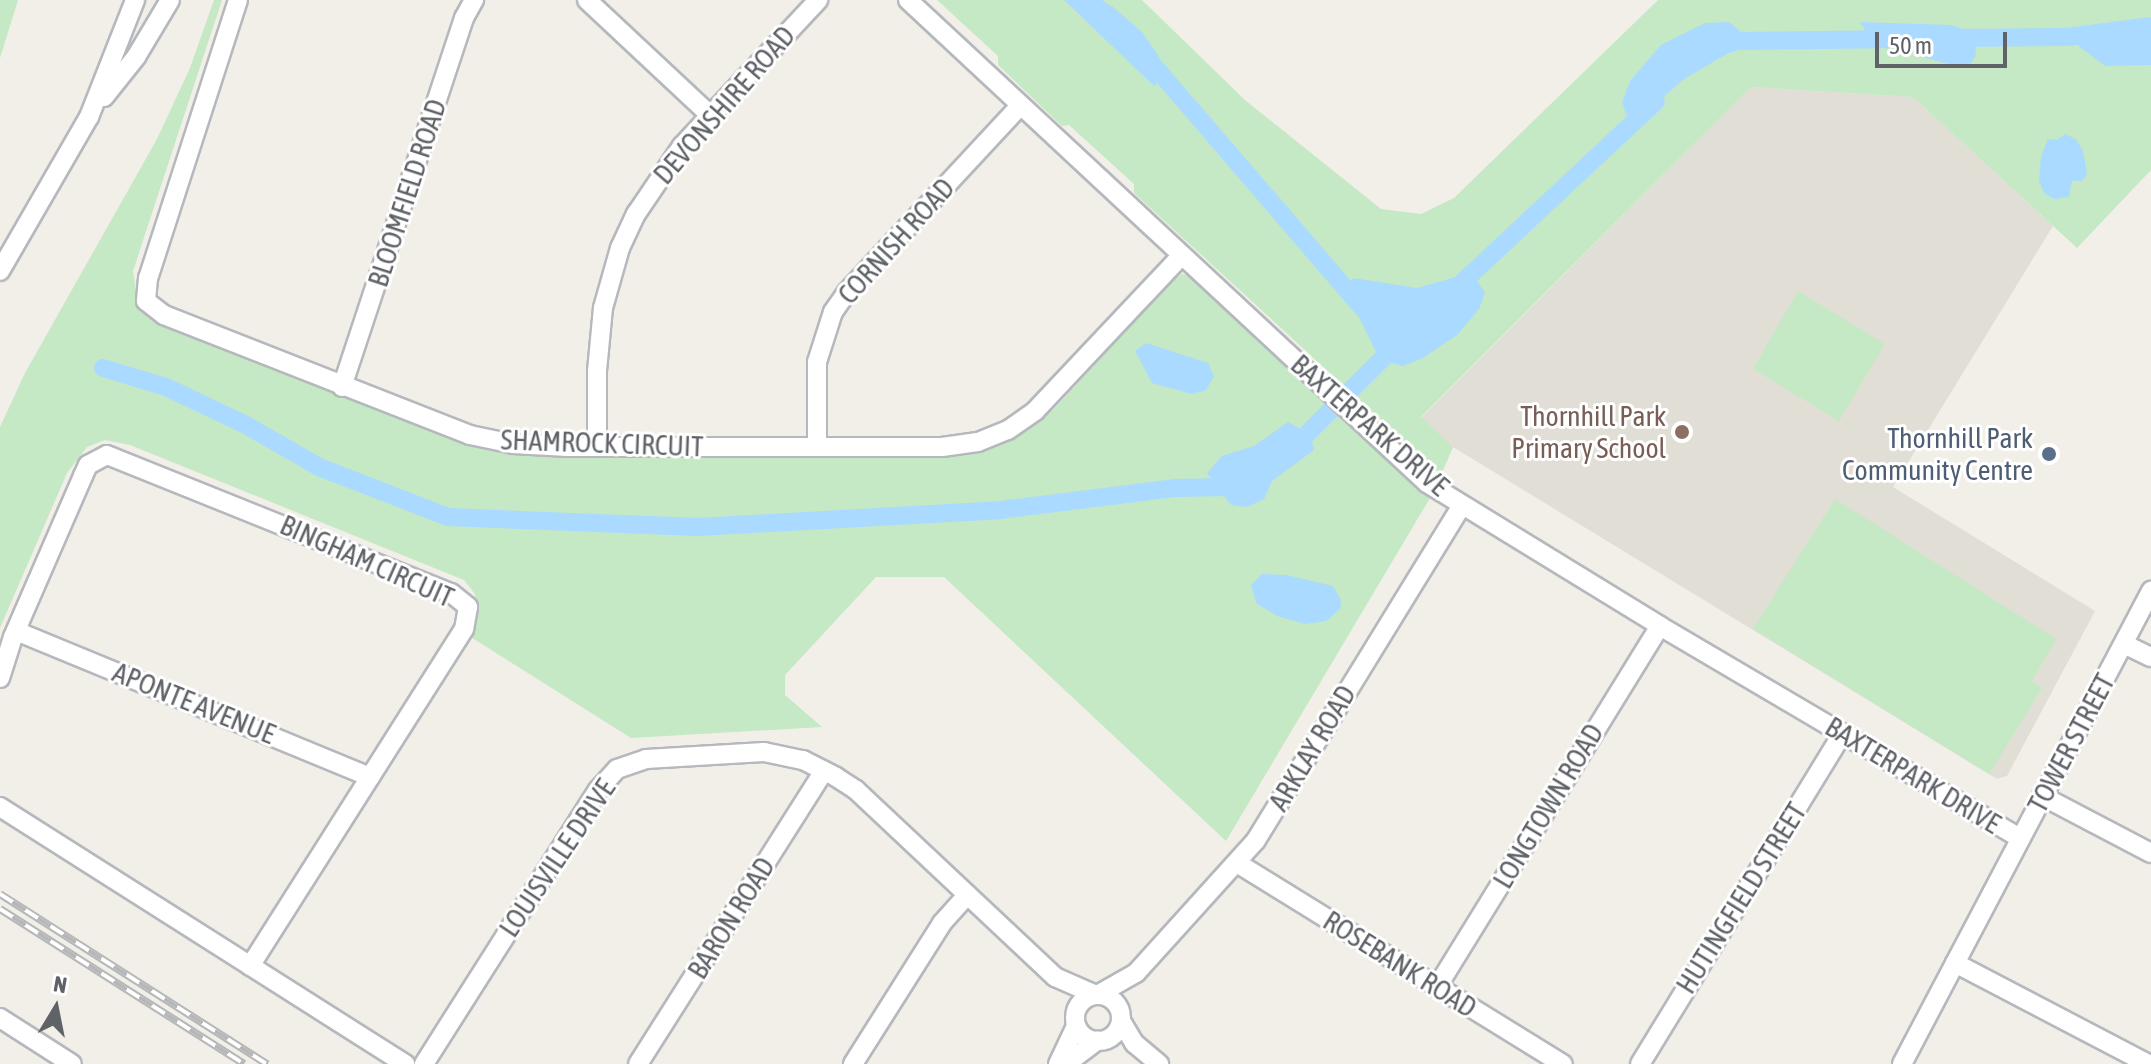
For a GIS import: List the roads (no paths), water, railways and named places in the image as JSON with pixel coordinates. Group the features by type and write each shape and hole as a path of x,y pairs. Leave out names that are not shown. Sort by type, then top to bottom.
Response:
{"street":[{"path":"89,117 135,0"},
{"path":"0,271 89,117 136,57 170,0"},
{"name":"SHAMROCK CIRCUIT","path":"238,0 148,278 146,301 164,315 470,435 537,446 960,446 1008,430 1047,401 1182,255"},
{"name":"BLOOMFIELD ROAD","path":"342,387 464,18 474,0"},
{"path":"587,0 710,115"},
{"name":"DEVONSHIRE ROAD","path":"597,447 597,352 612,271 628,230 652,186 710,115 818,0"},
{"name":"BAXTERPARK DRIVE","path":"908,0 1427,483 1660,626 2020,838"},
{"name":"CORNISH ROAD","path":"817,447 817,362 823,334 833,312 847,292 1021,105"},
{"name":"BINGHAM CIRCUIT","path":"0,678 16,631 88,465 107,455 451,593 468,607 464,629 250,966"},
{"name":"ARKLAY ROAD","path":"1096,994 1136,973 1256,840 1462,505"},
{"name":"TOWER STREET","path":"1902,1064 2151,591"},
{"name":"LONGTOWN ROAD","path":"1437,987 1660,626"},
{"name":"APONTE AVENUE","path":"16,631 370,777"},
{"path":"2124,644 2151,657"},
{"name":"HUTINGFIELD STREET","path":"1640,1064 1843,733"},
{"name":"LOUISVILLE DRIVE","path":"424,1064 598,790 617,769 646,759 743,751 803,760 856,790 1055,977 1096,994"},
{"name":"BARON ROAD","path":"638,1064 824,771"},
{"path":"2042,796 2151,853"},
{"path":"0,807 405,1064"},
{"name":"ROSEBANK ROAD","path":"1237,863 1563,1064"},
{"path":"853,1064 942,923 967,895"},
{"path":"1955,963 2148,1064"},
{"name":"ARKLAY ROAD","path":"1120,1015 1136,973"},
{"name":"LOUISVILLE DRIVE","path":"1055,977 1075,1022"},
{"path":"1058,1064 1080,1003 1096,994 1110,997 1152,1060"},
{"path":"1066,1064 1116,1033 1120,1015"},
{"path":"0,1018 72,1064"},
{"path":"1075,1022 1086,1038 1152,1060"}],"water":[{"path":"1064,0 1102,0 1113,7 1142,32 1158,55 1165,77 1154,86"},
{"path":"1729,22 1740,31 1732,51 1684,79 1639,118 1626,114 1622,102 1630,81 1661,45 1705,23"},
{"path":"1860,22 1950,25 1974,32 1976,55 1971,63 1957,66 1929,59 1881,39 1865,30"},
{"path":"2151,26 2151,65 2105,66 2067,37"},
{"path":"2065,134 2076,139 2083,151 2087,174 2082,181 2072,181 2069,197 2054,199 2044,193 2039,181 2041,156 2048,139 2057,140"},
{"path":"1456,277 1477,281 1485,293 1479,309 1457,335 1423,358 1403,366 1380,360 1345,289 1353,278 1417,288"},
{"path":"1146,343 1208,363 1214,376 1206,390 1192,394 1152,383 1135,351"},
{"path":"1288,422 1310,434 1314,450 1272,481 1264,499 1247,507 1231,505 1207,473 1222,456 1254,446"},
{"path":"1262,574 1286,575 1333,586 1341,600 1340,609 1326,621 1305,624 1277,616 1256,603 1251,585"}],"waterway":[{"path":"1955,38 2067,37 2151,26"},
{"path":"1716,48 1737,41 1905,39"},
{"path":"1149,60 1362,308"},
{"path":"1450,294 1656,101"},
{"path":"1293,448 1396,345"},
{"path":"103,368 166,387 246,425 319,467 448,517 698,527 1000,510 1174,488 1230,487 1241,480"}],"railway":[{"path":"0,894 267,1064"},
{"path":"0,909 244,1064"}],"place":[{"name":"Thornhill Park Primary School","path":"1682,432"},
{"name":"Thornhill Park Community Centre","path":"2049,454"}]}
